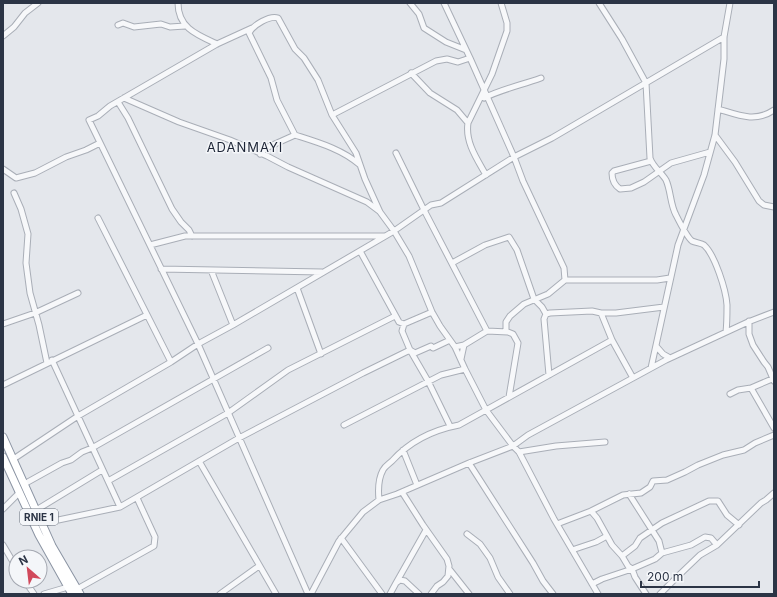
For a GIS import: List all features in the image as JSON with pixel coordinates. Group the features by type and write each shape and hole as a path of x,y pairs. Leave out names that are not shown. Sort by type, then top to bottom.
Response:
{"highway":[{"name":"RNIE 1","path":"3,437 52,546 80,591"},
{"name":"RNIE 1","path":"3,458 39,535 72,594"}],"street":[{"path":"3,36 38,3"},
{"path":"178,3 178,10 181,20 185,26 217,44"},
{"path":"410,3 418,14 424,28 446,42 466,50"},
{"path":"444,3 564,268 565,280"},
{"path":"486,175 469,140 467,132 468,123 492,74 507,31 507,23 501,3"},
{"path":"599,3 622,39 646,83 651,161 665,178 669,187 673,207 684,229 692,241 703,245 717,268 727,303 726,332"},
{"path":"651,368 678,245 704,175 715,135 724,59 724,37 730,3"},
{"path":"308,594 198,344 88,120 98,116 110,106 217,44 270,18 275,17 278,18 295,49 304,58 318,80 332,115 356,153 364,179 380,212 394,231 409,256 432,312 455,347 486,410 519,452 557,524 598,594"},
{"path":"118,25 123,23 134,27 156,24 170,27 185,26"},
{"path":"252,28 250,33 251,38 271,78 277,100 295,135"},
{"path":"15,458 78,416 171,362 198,344 386,236 431,205 447,200 514,157 552,138 724,37"},
{"path":"332,115 411,73 442,59 458,62 470,58"},
{"path":"411,73 430,93 457,110 468,123"},
{"path":"480,101 503,90 515,88 541,78"},
{"path":"124,98 179,122 230,140 362,199 380,212"},
{"path":"118,102 128,118 172,209 192,236"},
{"path":"718,109 750,118 758,117 774,110"},
{"path":"260,154 266,148 295,135 327,145 354,159 360,165"},
{"path":"715,135 735,162 759,201 764,205 774,207"},
{"path":"3,169 16,178 35,173 66,157 100,143"},
{"path":"651,161 614,171 612,175 615,185 620,189 631,188 644,182 671,163 710,152"},
{"path":"396,153 487,331"},
{"path":"14,193 28,234 26,263 30,293 47,363"},
{"path":"98,218 171,362"},
{"path":"150,245 185,236 386,236"},
{"path":"452,263 485,245 509,237 518,250 534,300 542,307 546,314 544,319 549,375"},
{"path":"360,251 399,322 404,324 432,312"},
{"path":"161,270 324,272"},
{"path":"211,270 233,325"},
{"path":"506,332 506,322 510,316 524,304 548,294 565,280 656,280 670,278"},
{"path":"297,288 321,354"},
{"path":"3,324 35,313 78,293"},
{"path":"546,314 592,311 601,313 616,313 664,307"},
{"path":"311,594 341,538 363,512 379,500 513,446 528,435 670,358 749,321 774,312"},
{"path":"601,313 612,340 633,378"},
{"path":"3,385 147,315"},
{"path":"108,481 228,413 288,370 395,316"},
{"path":"730,394 738,390 751,388 773,380 768,367 753,345 749,334 749,321"},
{"path":"404,324 402,331 410,350 428,381 450,426"},
{"path":"455,347 464,345 487,331 513,334 518,343 509,396"},
{"path":"410,350 415,353 431,346 433,348 450,340"},
{"path":"379,500 378,488 383,470 403,450 427,434 459,424 486,410 612,340"},
{"path":"461,359 464,345"},
{"path":"656,346 663,354 670,358"},
{"path":"26,483 62,463 71,460 82,452 92,448 268,348"},
{"path":"44,523 120,507 239,438 410,350"},
{"path":"52,360 120,507"},
{"path":"344,425 428,381 441,375 465,369"},
{"path":"751,388 774,428"},
{"path":"3,431 44,523 83,594"},
{"path":"557,524 591,511 623,495 641,493 650,487 653,481 667,480 723,455 744,450 754,443 774,435"},
{"path":"519,452 556,446 605,442"},
{"path":"403,450 416,485"},
{"path":"199,461 276,594"},
{"path":"469,463 543,581 553,594"},
{"path":"38,509 102,470"},
{"path":"402,492 426,530 447,559 450,570 469,594"},
{"path":"3,509 19,493"},
{"path":"660,594 700,555 718,545 761,503 774,493"},
{"path":"629,494 659,541 662,553"},
{"path":"80,591 154,546 154,537 137,498"},
{"path":"622,556 636,546 640,538 652,529 672,517 679,516 709,501 718,501 727,514 739,525"},
{"path":"591,511 597,518 612,545 622,556 624,562 632,569 635,578 646,594"},
{"path":"390,594 426,530"},
{"path":"467,534 480,544 487,553 492,561 492,565 498,577 510,594"},
{"path":"572,550 596,542 607,536"},
{"path":"592,584 655,559 662,553 691,545 705,537 711,538 718,545"},
{"path":"341,538 382,594"},
{"path":"220,594 259,566"},
{"path":"431,594 448,576 450,570"},
{"path":"396,583 400,580 405,581 419,594"},
{"path":"44,594 68,587"}],"district":[{"name":"ADANMAYI","path":"245,147"}]}
